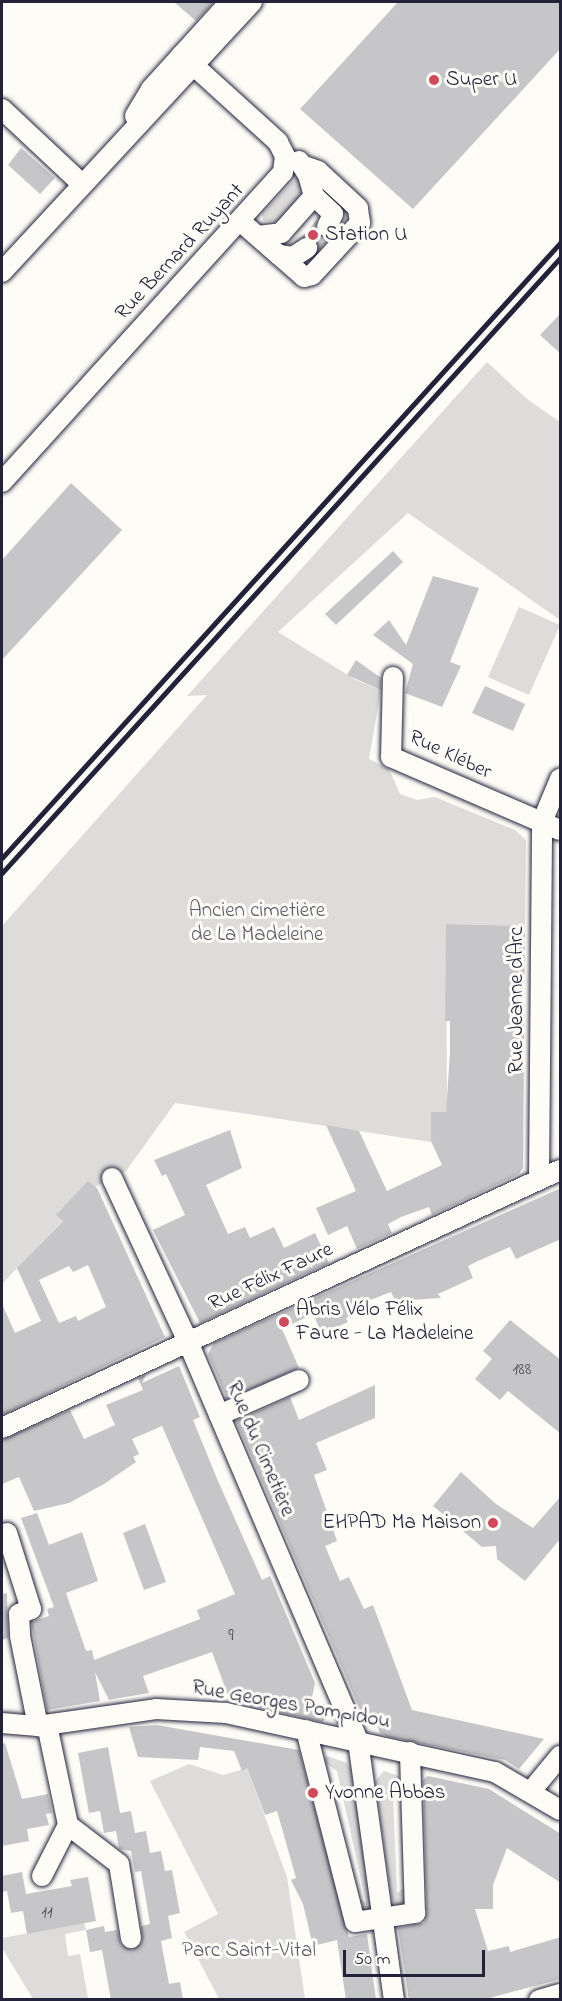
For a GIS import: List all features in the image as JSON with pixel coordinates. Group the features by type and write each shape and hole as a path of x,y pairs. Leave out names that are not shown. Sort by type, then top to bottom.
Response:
{"street":[{"path":"2,272 134,125 188,60 231,2"},
{"path":"188,60 252,2"},
{"path":"188,60 304,166 318,171 358,207 360,223 312,275 304,277 240,221"},
{"path":"2,109 82,184"},
{"name":"Rue Bernard Ruyant","path":"2,482 283,172 285,156 278,142"},
{"path":"304,166 314,196 333,214 327,227"},
{"path":"258,236 281,233 314,196"},
{"path":"279,255 293,257 307,248"},
{"name":"Rue Kléber","path":"393,677 391,757 561,830"},
{"path":"542,822 561,779"},
{"name":"Rue Jeanne d'Arc","path":"539,1179 542,822"},
{"name":"Rue Félix Faure","path":"2,1428 561,1170"},
{"name":"Rue du Cimetière","path":"112,1178 188,1342 358,1741 385,1917 394,2000"},
{"path":"219,1415 298,1380"},
{"path":"7,1533 31,1609 19,1614 20,1636 68,1825 119,1864 131,1938"},
{"name":"Rue Georges Pompidou","path":"2,1723 43,1726 174,1709 226,1713 495,1772 532,1790 561,1810"},
{"path":"306,1730 355,1922 415,1913 410,1752"},
{"path":"532,1790 561,1756"},
{"path":"42,1876 68,1825"},
{"path":"539,2000 561,1994"}],"green space":[{"path":"297,177 303,184 296,205 281,221 263,221 262,213"},
{"name":"Ancien cimetière de La Madeleine","path":"487,362 527,399 560,422 560,620 408,513 278,632 356,680 381,690 369,759 389,769 400,794 417,800 435,797 515,830 526,840 525,926 446,924 447,1112 431,1112 431,1142 175,1103 126,1171 95,1187 2,1284 2,926 207,695 187,696"},
{"path":"519,607 560,625 529,695 488,677"},
{"path":"327,1756 347,1763 351,1769 373,1911 360,1909 354,1897 366,1902 337,1771 322,1761"},
{"name":"Parc Saint-Vital","path":"189,1764 223,1775 247,1768 287,1877 305,1999 219,1999 184,1932 218,1914 150,1781"},
{"path":"384,1771 402,1777 404,1789 393,1795 397,1893 407,1886 407,1900 397,1906 392,1900 375,1781"},
{"path":"84,1923 86,1930 65,1934 68,1956 80,1954 88,1998 33,1999 2,1948 2,1938"}],"building":[{"path":"174,2 214,2 196,21"},
{"name":"Super U","path":"398,2 561,2 561,48 413,209 300,109"},
{"path":"21,148 55,178 40,194 8,165"},
{"path":"316,221 317,233 328,239 319,249 313,238 301,238"},
{"path":"561,313 561,354 540,335"},
{"path":"71,483 122,530 2,660 2,560"},
{"path":"393,551 403,562 336,625 325,614"},
{"path":"433,576 479,588 450,662 461,666 442,707 405,693 413,664 373,635 389,620 406,645"},
{"path":"356,660 381,678 381,690 347,675"},
{"path":"485,686 525,704 513,731 472,713"},
{"path":"446,924 525,926 523,1168 519,1174 432,1215 429,1207 401,1217 388,1224 392,1233 357,1249 347,1226 328,1235 316,1208 356,1191 326,1125 359,1131 387,1191 442,1165 431,1141 431,1112 446,1112 450,1021 445,1021"},
{"path":"230,1130 242,1168 206,1185 228,1234 245,1227 250,1238 274,1227 284,1248 315,1233 329,1263 200,1323 153,1230 185,1215 166,1174 162,1176 154,1160"},
{"path":"88,1181 97,1188 165,1337 2,1415 2,1304 15,1333 41,1321 17,1268 63,1221 56,1215","holes":["88,1265 106,1307 78,1321 76,1316 59,1323 39,1280 69,1266 73,1272"]},
{"path":"561,1188 561,1239 516,1259 510,1247 478,1261 468,1266 473,1278 438,1294 441,1298 395,1301 391,1292 360,1304 362,1310 346,1318 348,1322 322,1334 313,1314 282,1329 299,1368 227,1399 208,1354 214,1343"},
{"path":"510,1320 561,1360 561,1434 508,1391 500,1400 475,1379 492,1359 483,1351"},
{"path":"179,1366 200,1417 193,1420 218,1481 262,1580 270,1576 315,1683 311,1702 325,1705 329,1716 322,1722 230,1701 212,1652 143,1676 149,1693 109,1700 95,1672 100,1701 47,1710 31,1622 49,1616 47,1609 54,1607 21,1518 37,1513 49,1545 82,1532 98,1581 66,1593 86,1651 92,1650 94,1660 200,1619 197,1610 235,1594 162,1426 132,1439 139,1454 133,1457 136,1462 104,1484 69,1503 34,1511 19,1477 2,1484 2,1440 70,1410 84,1439 115,1425 106,1405 143,1390 138,1378 146,1375 142,1383"},
{"path":"375,1385 375,1418 316,1443 327,1470 314,1475 337,1541 325,1546 340,1581 349,1577 364,1609 373,1605 412,1710 544,1739 519,1769 505,1760 389,1737 380,1733 375,1720 366,1723 236,1421 290,1397 299,1420"},
{"name":"EHPAD Ma Maison","path":"461,1472 496,1504 533,1528 561,1496 561,1538 525,1581 497,1559 496,1546 482,1547 463,1531 464,1520 449,1519 433,1506"},
{"path":"145,1524 166,1582 144,1590 123,1533"},
{"path":"7,1593 8,1638 2,1640 2,1594"},
{"path":"157,1725 299,1750 349,1937 367,1934 376,2000 346,2000 337,1940 313,1946 303,1904 291,1880 296,1878 277,1811 265,1815 247,1768 242,1771 234,1751 200,1747 198,1760 138,1757 129,1727"},
{"path":"5,1743 22,1799 48,1794 52,1813 46,1814 49,1825 27,1829 29,1841 2,1846 2,1744"},
{"path":"108,1747 120,1813 131,1811 135,1833 146,1831 150,1853 161,1851 165,1871 172,1870 180,1913 168,1916 172,1938 161,1941 169,1984 180,1982 183,2000 111,2000 102,1950 90,1952 86,1930 104,1926 105,1932 117,1930 121,1945 132,1950 142,1942 141,1926 150,1924 141,1871 135,1872 131,1851 119,1849 116,1831 104,1833 100,1811 89,1813 78,1753"},
{"path":"428,1776 489,1789 561,1834 561,1883 507,1848 493,1885 493,1909 475,1909 488,1951 509,1946 510,1952 561,1937 561,1979 482,2000 409,2000 398,1928 424,1923 427,1913 423,1780"},
{"path":"22,1872 26,1894 72,1886 70,1880 88,1877 96,1921 27,1934 23,1911 11,1913 7,1891 2,1892 2,1876"}],"tunnel":[{"path":"307,248 327,227"}],"railway":[{"path":"2,858 560,243"},
{"path":"2,873 560,258"}],"place":[{"name":"Super U","path":"434,80"},
{"name":"Station U","path":"313,235"},
{"name":"Abris Vélo Félix Faure - La Madeleine","path":"284,1322"},
{"name":"EHPAD Ma Maison","path":"493,1523"},
{"name":"Yvonne Abbas","path":"313,1793"}]}
